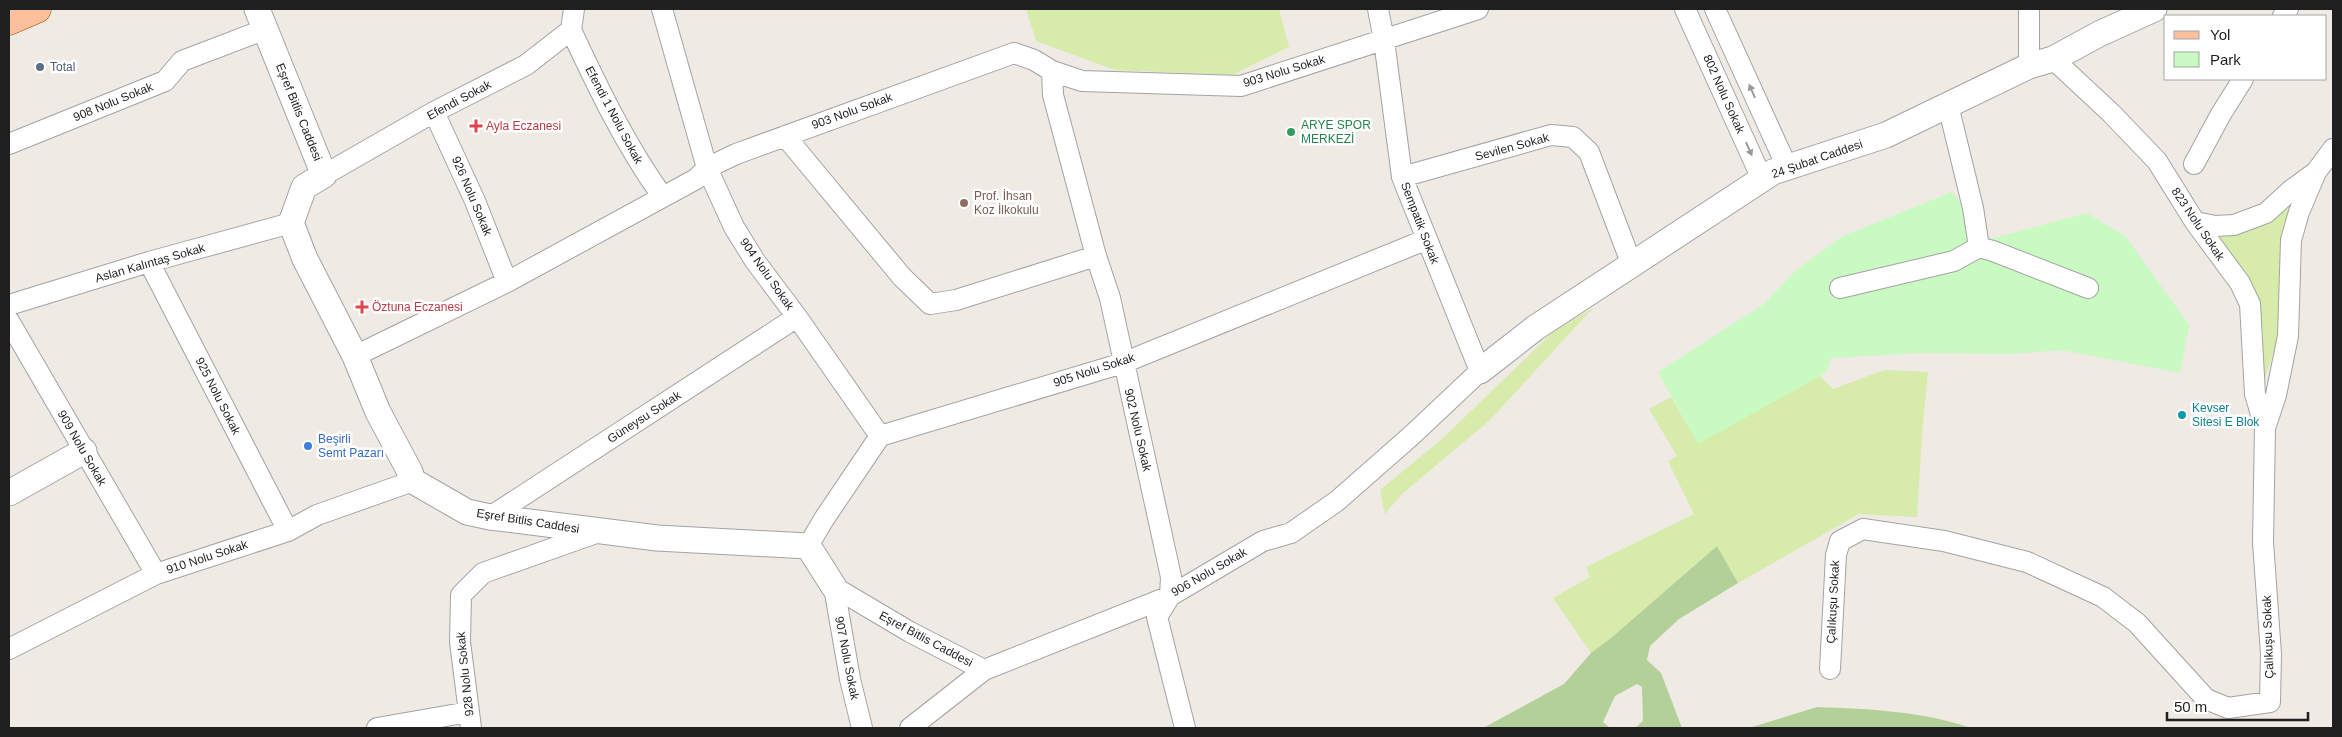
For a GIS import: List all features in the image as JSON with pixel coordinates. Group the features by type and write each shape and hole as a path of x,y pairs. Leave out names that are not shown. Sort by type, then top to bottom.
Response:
{"main road":[{"path":"9,21 37,9"}],"street":[{"path":"571,30 574,9"},
{"name":"904 Nolu Sokak","path":"662,9 707,168 734,227 754,261 797,317 880,436"},
{"name":"Sempatik Sokak","path":"1378,9 1384,40 1402,177 1425,240 1480,371"},
{"name":"903 Nolu Sokak","path":"355,356 507,282 696,179 707,168 736,154 1014,53 1034,60 1052,71 1082,81 1242,86 1478,9"},
{"name":"802 Nolu Sokak","path":"1685,9 1762,179"},
{"path":"1715,9 1787,167"},
{"path":"2029,9 2029,66"},
{"name":"24 Şubat Caddesi","path":"1480,371 1535,328 1773,172 1886,135 2029,66 2053,59 2099,34 2154,9"},
{"name":"908 Nolu Sokak","path":"9,144 165,81 182,61 262,19"},
{"name":"Eşref Bitlis Caddesi","path":"262,19 324,176 304,187 291,222"},
{"name":"Efendi Sokak","path":"324,176 434,112 526,65 571,30"},
{"name":"Efendi 1 Nolu Sokak","path":"571,30 605,103 641,166 662,196"},
{"name":"823 Nolu Sokak","path":"2053,59 2111,113 2158,161 2195,222 2240,283 2250,304 2255,394 2265,428"},
{"name":"902 Nolu Sokak","path":"1052,71 1053,95 1096,256 1110,298 1122,363 1170,577 1170,596"},
{"path":"2194,164 2220,114 2242,80"},
{"path":"1948,105 1973,208 1979,247"},
{"name":"926 Nolu Sokak","path":"434,112 475,201 507,282"},
{"name":"Sevilen Sokak","path":"1402,177 1551,135 1573,138 1589,152 1632,265"},
{"path":"784,136 902,278 930,304 956,300 1096,256"},
{"path":"2195,222 2215,226 2234,225 2266,213 2290,191 2316,172 2333,149"},
{"name":"Çalıkuşu Sokak","path":"1830,669 1836,555 1840,541 1862,529 1944,541 2027,562 2103,597 2137,622 2206,699 2228,708 2270,702 2271,654 2263,542 2265,428 2276,395 2288,336 2291,240 2299,212 2316,172"},
{"path":"291,222 305,259 355,356 378,412 413,481"},
{"name":"Aslan Kalıntaş Sokak","path":"9,306 149,262 291,222"},
{"name":"905 Nolu Sokak","path":"880,436 1122,363 1425,240"},
{"path":"1840,288 1954,261 1979,247 2088,288"},
{"name":"925 Nolu Sokak","path":"149,262 288,530"},
{"name":"Güneysu Sokak","path":"490,517 797,317"},
{"name":"909 Nolu Sokak","path":"9,321 156,574"},
{"name":"906 Nolu Sokak","path":"910,728 984,670 1170,596 1263,541 1291,533 1337,501 1411,436 1480,371"},
{"path":"808,546 880,436"},
{"path":"9,493 84,451"},
{"name":"Eşref Bitlis Caddesi","path":"413,481 467,512 490,517 658,538 808,546 834,587 910,632 984,670"},
{"name":"910 Nolu Sokak","path":"9,649 156,574 288,530 317,515 413,481"},
{"name":"928 Nolu Sokak","path":"470,720 460,642 460,595 483,573 599,532"},
{"name":"907 Nolu Sokak","path":"834,587 850,679 862,728"},
{"path":"1170,596 1156,617 1185,728"},
{"path":"377,728 470,720"}],"green space":[{"path":"1026,9 1279,9 1289,47 1232,75 1115,70 1036,41"},
{"path":"2303,187 2283,238 2277,342 2262,387 2262,326 2260,309 2217,240"},
{"path":"1952,192 1990,239 2087,213 2126,237 2189,325 2180,373 2062,350 2011,354 1920,353 1831,358 1827,371 1820,376 1698,444 1658,372 1764,304 1795,271 1843,236"},
{"path":"1593,308 1490,420 1402,494 1385,514 1380,490 1442,439 1554,331"},
{"path":"1884,370 1928,372 1917,517 1859,514 1738,583 1717,546 1611,638 1591,653 1553,598 1590,577 1586,567 1694,514 1668,461 1677,456 1649,409 1671,397 1698,443 1820,376 1833,389"},
{"path":"1717,546 1738,583 1679,619 1650,646 1647,660 1661,673 1682,728 1635,728 1643,721 1642,687 1637,684 1615,696 1603,722 1610,728 1483,728 1564,684 1591,653 1611,638"},
{"path":"1817,707 1914,714 1971,728 1749,728"}],"place":[{"name":"Total","path":"40,67"},
{"name":"Ayla Eczanesi","path":"476,126"},
{"name":"ARYE SPOR MERKEZİ","path":"1291,132"},
{"name":"Prof. İhsan Koz İlkokulu","path":"964,203"},
{"name":"Öztuna Eczanesi","path":"362,307"},
{"name":"Kevser Sitesi E Blok","path":"2182,415"},
{"name":"Beşirli Semt Pazarı","path":"308,446"}]}
